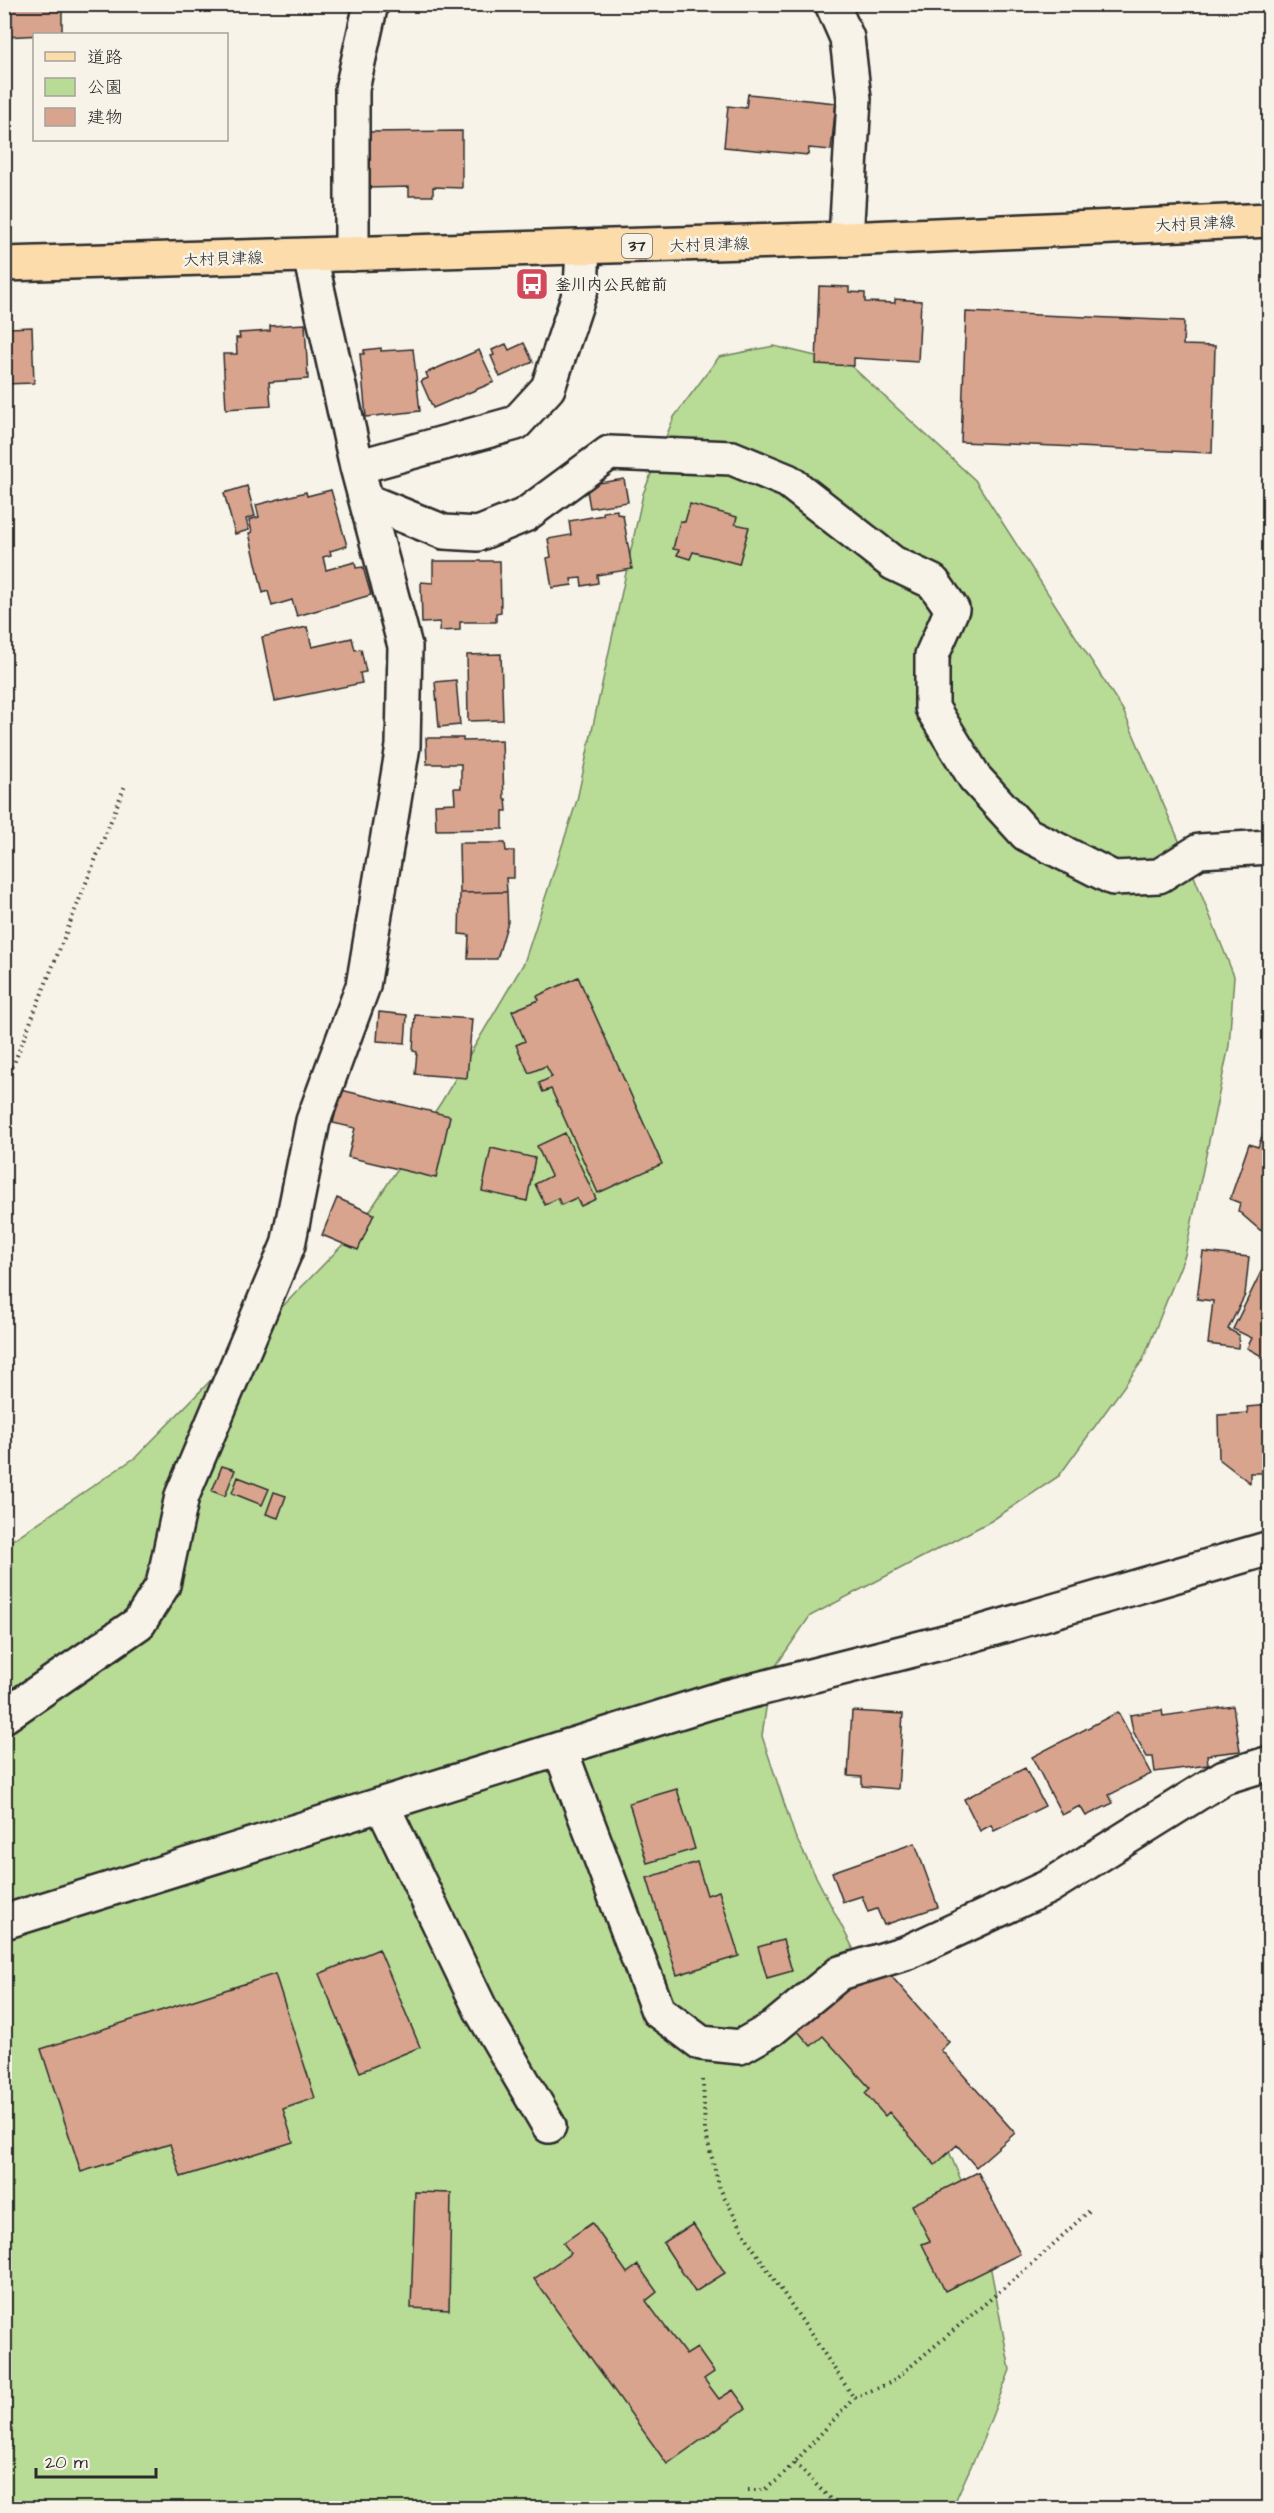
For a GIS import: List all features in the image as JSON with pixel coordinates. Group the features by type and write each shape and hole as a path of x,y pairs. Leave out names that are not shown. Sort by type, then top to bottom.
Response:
{"main road":[{"name":"大村貝津線","path":"4,264 846,239 1269,220"}],"street":[{"path":"352,255 352,88 371,4"},
{"path":"832,4 847,38 854,99 846,239"},
{"path":"357,467 516,423 548,388 581,289 583,248"},
{"path":"4,1716 139,1623 163,1585 182,1496 288,1245 313,1121 363,986 402,746 405,646 357,467 310,256"},
{"path":"367,501 444,531 478,534 525,515 609,453 732,458 788,481 893,563 933,582 952,609 932,655 932,708 975,778 1026,834 1113,878 1159,876 1199,851 1269,847"},
{"path":"4,1922 723,1698 968,1636 1269,1548"},
{"path":"560,1749 658,2011 701,2043 740,2047 772,2029 840,1973 908,1952 1048,1887 1224,1777 1269,1763"},
{"path":"382,1805 481,2010 549,2126"}],"path":[{"path":"5,1073 14,1063 126,783"},
{"path":"701,2043 705,2131 720,2189 749,2242 854,2398"},
{"path":"748,2490 764,2490 779,2479 854,2398 892,2382 1030,2265 1089,2211"},
{"path":"795,2463 839,2508"}],"green space":[{"path":"774,346 849,364 975,480 1123,710 1234,976 1229,1046 1185,1255 1143,1360 1059,1476 991,1521 810,1616 771,1673 762,1736 795,1836 911,2060 985,2238 1010,2370 982,2442 952,2508 5,2508 5,1545 136,1457 358,1229 442,1101 524,963 577,800 643,494 674,417 719,357"}],"building":[{"path":"4,4 62,4 62,33 33,33 33,36 4,37"},
{"path":"748,94 836,103 831,150 809,148 808,155 724,147 728,106 746,108"},
{"path":"462,131 462,188 433,187 433,196 409,196 409,187 367,188 367,132"},
{"path":"819,286 849,287 849,292 865,293 865,302 895,303 895,299 921,301 918,362 854,358 854,366 816,364"},
{"path":"966,312 1184,321 1183,345 1215,346 1212,453 961,442"},
{"path":"4,322 8,322 9,328 32,327 34,383 4,384"},
{"path":"305,324 308,379 269,382 271,406 226,409 223,354 237,354 236,338 240,338 239,333 270,331 270,326"},
{"path":"524,343 533,362 500,377 491,356 494,355 492,350 506,344 509,350"},
{"path":"381,348 381,351 413,349 420,411 366,417 360,354 364,354 364,350"},
{"path":"479,350 494,382 433,408 421,381 428,378 426,373"},
{"path":"624,479 628,502 590,508 586,485"},
{"path":"247,486 255,516 246,519 249,530 235,534 224,493"},
{"path":"331,490 347,546 330,551 331,555 323,557 326,570 355,562 356,568 363,567 371,595 297,616 292,600 272,606 268,591 263,593 249,533 252,532 249,520 259,517 256,505 306,492 307,496"},
{"path":"690,504 737,517 735,524 749,527 739,564 693,552 690,559 677,555 679,550 673,549 680,521 685,522"},
{"path":"617,510 617,514 623,515 632,569 597,575 598,583 582,586 581,578 571,579 572,585 552,588 547,558 551,557 548,539 571,535 569,521"},
{"path":"433,561 500,561 501,612 496,613 496,622 460,622 460,630 439,631 440,622 422,623 421,582 433,583"},
{"path":"307,627 312,647 352,638 355,650 361,649 366,672 360,673 362,683 275,701 262,637"},
{"path":"501,654 503,720 468,721 467,655"},
{"path":"456,680 460,725 439,727 435,682"},
{"path":"426,738 463,738 463,741 502,740 504,799 506,799 507,811 503,811 503,829 436,830 435,804 455,803 454,788 461,788 461,764 427,764"},
{"path":"459,843 505,843 506,851 514,851 514,878 506,878 507,892 460,893"},
{"path":"507,892 508,922 497,959 468,959 469,935 459,934 460,893"},
{"path":"578,977 662,1164 598,1193 551,1089 543,1092 539,1083 552,1077 546,1066 529,1073 516,1045 525,1041 512,1011 539,1000 537,996"},
{"path":"379,1012 407,1015 405,1043 377,1041"},
{"path":"415,1015 472,1019 467,1078 415,1074 417,1052 413,1051"},
{"path":"341,1090 450,1116 436,1178 348,1157 355,1128 333,1123"},
{"path":"1264,1131 1270,1133 1270,1233 1260,1230 1238,1211 1240,1203 1230,1199 1249,1144 1258,1147"},
{"path":"565,1133 596,1199 581,1206 576,1198 561,1205 558,1198 545,1205 535,1184 551,1176 537,1146"},
{"path":"491,1148 535,1158 527,1201 482,1191"},
{"path":"337,1198 374,1214 358,1250 322,1235"},
{"path":"1203,1252 1249,1257 1245,1295 1228,1329 1239,1335 1238,1348 1208,1344 1213,1301 1197,1299"},
{"path":"1264,1266 1270,1268 1269,1360 1247,1348 1252,1338 1233,1329"},
{"path":"1270,1405 1270,1473 1250,1473 1250,1483 1219,1459 1218,1415 1248,1413 1247,1407"},
{"path":"222,1466 235,1470 225,1496 212,1491"},
{"path":"238,1477 269,1489 262,1505 232,1493"},
{"path":"274,1492 286,1496 278,1518 266,1514"},
{"path":"1233,1706 1240,1751 1207,1755 1208,1765 1155,1772 1153,1757 1147,1757 1133,1731 1130,1715 1162,1710 1163,1716"},
{"path":"852,1711 903,1714 898,1789 862,1786 862,1777 848,1776"},
{"path":"1118,1712 1151,1774 1109,1795 1113,1803 1086,1816 1080,1806 1062,1815 1032,1757"},
{"path":"1025,1768 1045,1806 994,1831 991,1825 980,1831 964,1799"},
{"path":"677,1789 695,1849 647,1863 629,1803"},
{"path":"915,1843 938,1907 884,1925 877,1909 868,1912 862,1896 843,1902 832,1872"},
{"path":"697,1862 707,1895 719,1891 739,1956 677,1975 647,1878"},
{"path":"783,1940 792,1971 767,1978 758,1947"},
{"path":"379,1949 420,2047 360,2072 319,1974"},
{"path":"885,1969 949,2042 941,2050 1015,2133 976,2167 957,2145 935,2165 889,2112 885,2116 865,2093 870,2088 823,2036 811,2046 794,2027 843,1983"},
{"path":"275,1974 315,2098 283,2109 293,2142 181,2177 170,2144 81,2172 41,2049"},
{"path":"978,2172 1020,2254 945,2291 922,2244 930,2241 912,2205"},
{"path":"415,2192 451,2193 449,2310 411,2308"},
{"path":"592,2223 627,2273 638,2265 657,2292 646,2301 686,2355 697,2348 714,2372 704,2379 719,2399 733,2390 746,2408 667,2464 534,2279 571,2253 563,2243"},
{"path":"693,2224 725,2273 695,2292 663,2243"}],"place":[{"name":"釜川内公民館前","path":"532,284"}]}
